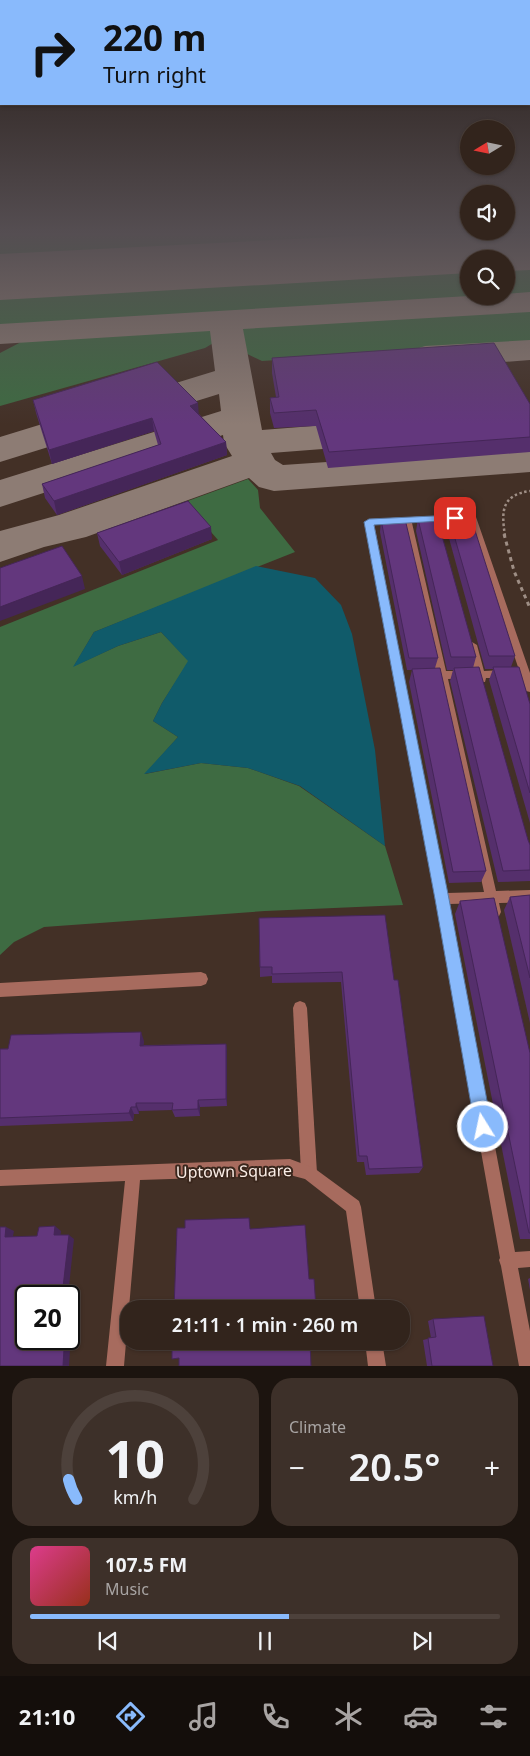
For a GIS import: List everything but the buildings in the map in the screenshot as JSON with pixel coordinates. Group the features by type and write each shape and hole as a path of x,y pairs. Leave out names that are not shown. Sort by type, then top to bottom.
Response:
{"street":[{"path":"528,1366 507,1260 403,676 369,522 407,520 438,523 472,517 530,688"},
{"path":"407,520 498,926"},
{"path":"470,638 486,694"},
{"path":"425,676 525,674"},
{"path":"442,899 530,896"},
{"path":"0,990 201,979"},
{"path":"300,1008 309,1172"},
{"name":"Uptown Square","path":"0,1178 290,1167 309,1172 353,1207 367,1300"},
{"path":"115,1366 133,1174"},
{"path":"507,1260 530,1259"},
{"path":"374,1350 377,1366"}],"path":[{"path":"530,491 510,497 506,501 503,517 504,533 515,572 530,608"}],"green space":[{"path":"0,298 460,298 460,301 0,329"},
{"path":"530,306 530,343 262,361 239,350 239,332 251,324"},
{"path":"195,326 209,329 217,335 215,342 205,348 0,406 0,353 23,341 54,335"},
{"path":"248,479 258,490 260,508 295,552 94,632 74,666 118,646 161,632 189,661 162,703 153,721 178,737 145,774 201,763 248,768 299,786 385,846 403,905 265,911 44,927 14,942 0,955 0,627 218,540 185,502"}],"water":[{"path":"256,566 315,578 341,605 352,634 375,750 385,846 300,786 248,768 201,763 144,774 178,737 153,721 188,661 161,632 118,646 73,667 94,632"}],"taxiway":[{"path":"225,320 530,302"},
{"path":"0,334 225,320"},
{"path":"225,320 241,417"},
{"path":"425,357 530,350"},
{"path":"0,450 234,377"},
{"path":"0,494 241,417"},
{"path":"241,417 244,443"},
{"path":"244,443 530,421"},
{"path":"0,547 31,536 70,527 256,462 244,443"},
{"path":"264,470 274,478 530,460"}],"route":[{"path":"455,518 369,522 442,899 483,1127"}]}
